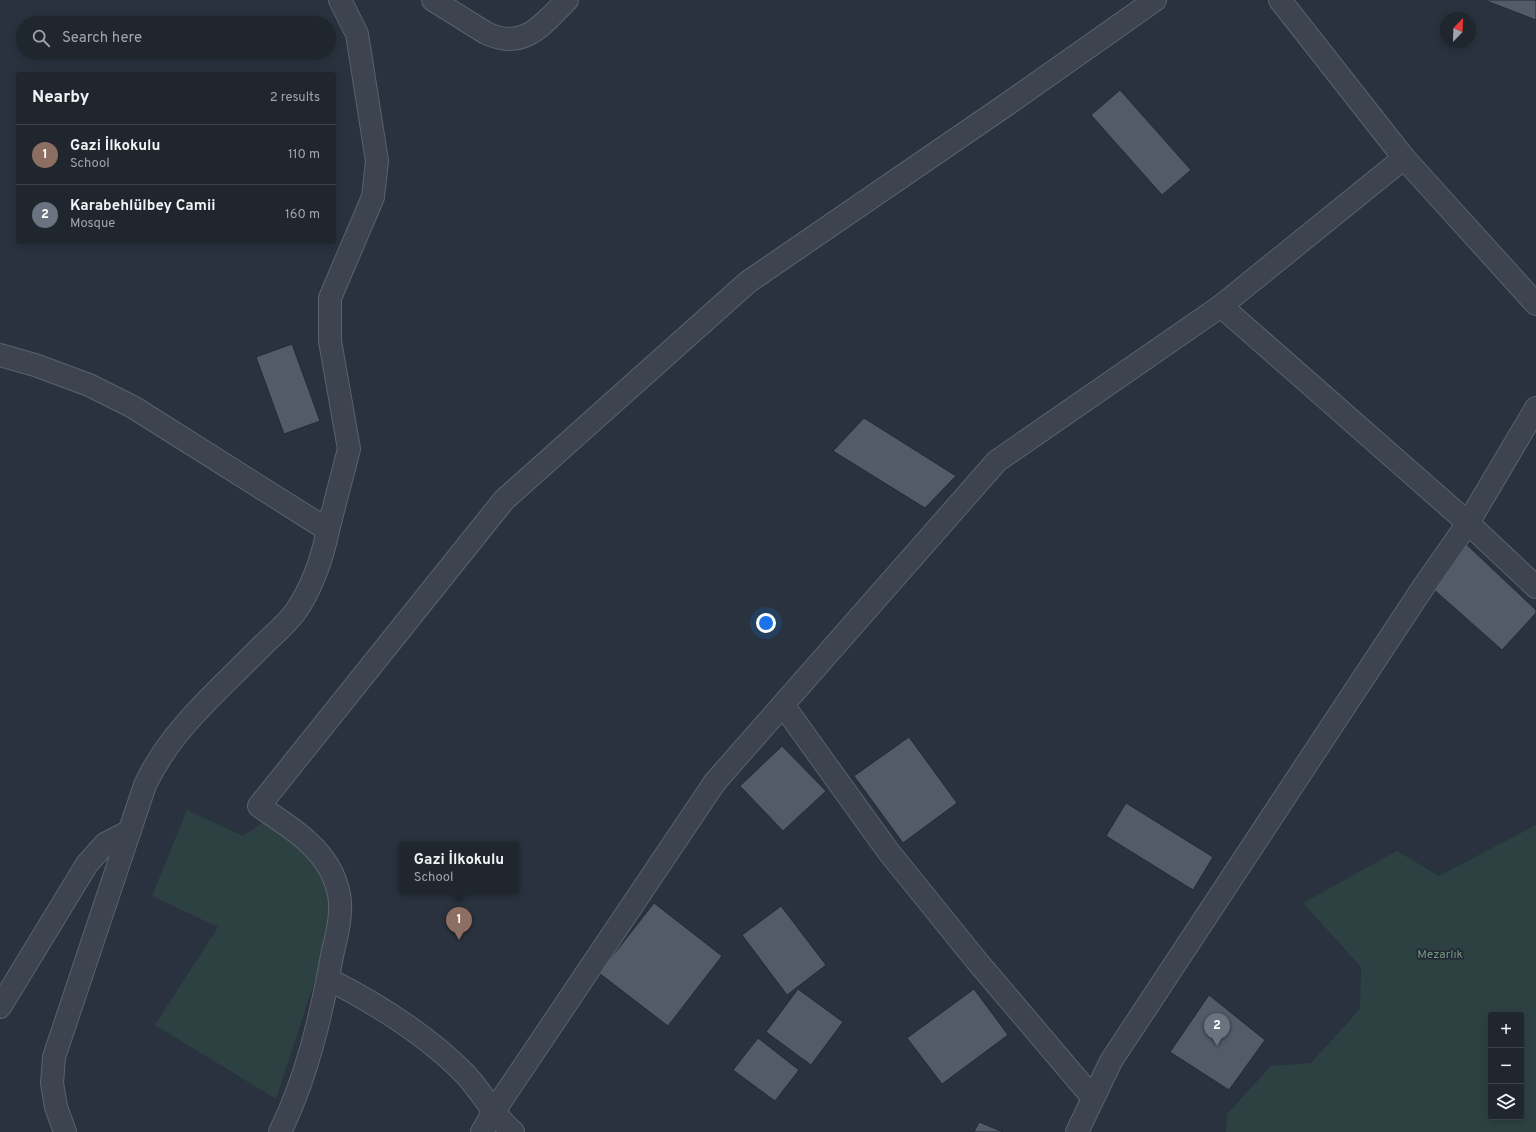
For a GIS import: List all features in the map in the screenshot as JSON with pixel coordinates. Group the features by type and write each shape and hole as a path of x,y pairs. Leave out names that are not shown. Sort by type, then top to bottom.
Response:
{"street":[{"path":"65,1132 56,1107 52,1083 54,1057 145,784 154,765 166,746 179,731 295,612 316,574 349,449 330,341 330,298 373,197 377,161 357,34 340,0"},
{"path":"433,0 495,37 514,39 525,37 536,31 567,0"},
{"path":"280,1132 293,1105 305,1073 328,979 340,911 338,892 332,874 318,851 259,806 504,500 748,282 1006,105 1155,0"},
{"path":"1280,0 1404,158 1536,304"},
{"path":"482,1132 494,1111 715,782 997,460 1221,306 1404,158"},
{"path":"1221,306 1468,523 1536,587"},
{"path":"0,355 35,365 89,385 133,407 257,487 328,530"},
{"path":"1077,1132 1115,1054 1406,612 1468,523 1536,408"},
{"path":"783,705 888,851 976,960 1093,1098"},
{"path":"0,1007 87,864 105,844 130,831"},
{"path":"328,979 363,997 397,1018 432,1045 465,1074 494,1111 513,1132"}],"green space":[{"path":"187,810 243,836 269,818 313,858 334,889 330,934 276,1099 155,1025 218,927 152,896"},
{"name":"Mezarlık","path":"1536,825 1536,1132 1226,1132 1227,1114 1271,1066 1311,1063 1360,1009 1361,967 1303,903 1397,851 1439,876"}],"building":[{"path":"1484,0 1536,0 1536,20"},
{"path":"1120,90 1191,170 1162,195 1091,115"},
{"path":"292,344 320,421 284,434 256,357"},
{"path":"864,418 956,476 925,508 833,451"},
{"path":"1465,543 1536,610 1536,613 1502,650 1432,588"},
{"path":"909,737 957,803 903,843 854,776"},
{"path":"782,746 826,791 783,831 740,786"},
{"path":"1126,803 1213,857 1193,890 1106,836"},
{"path":"654,903 722,956 668,1026 599,973"},
{"path":"781,906 826,965 787,995 742,935"},
{"path":"798,989 843,1022 811,1065 766,1032"},
{"path":"974,989 1008,1035 942,1084 907,1038"},
{"path":"1209,995 1265,1040 1229,1090 1170,1052"},
{"path":"758,1038 799,1070 775,1101 733,1070"},
{"path":"979,1122 1003,1132 974,1132"}],"place":[{"name":"Gazi İlkokulu","path":"459,940"},
{"name":"Karabehlülbey Camii","path":"1217,1046"}]}
